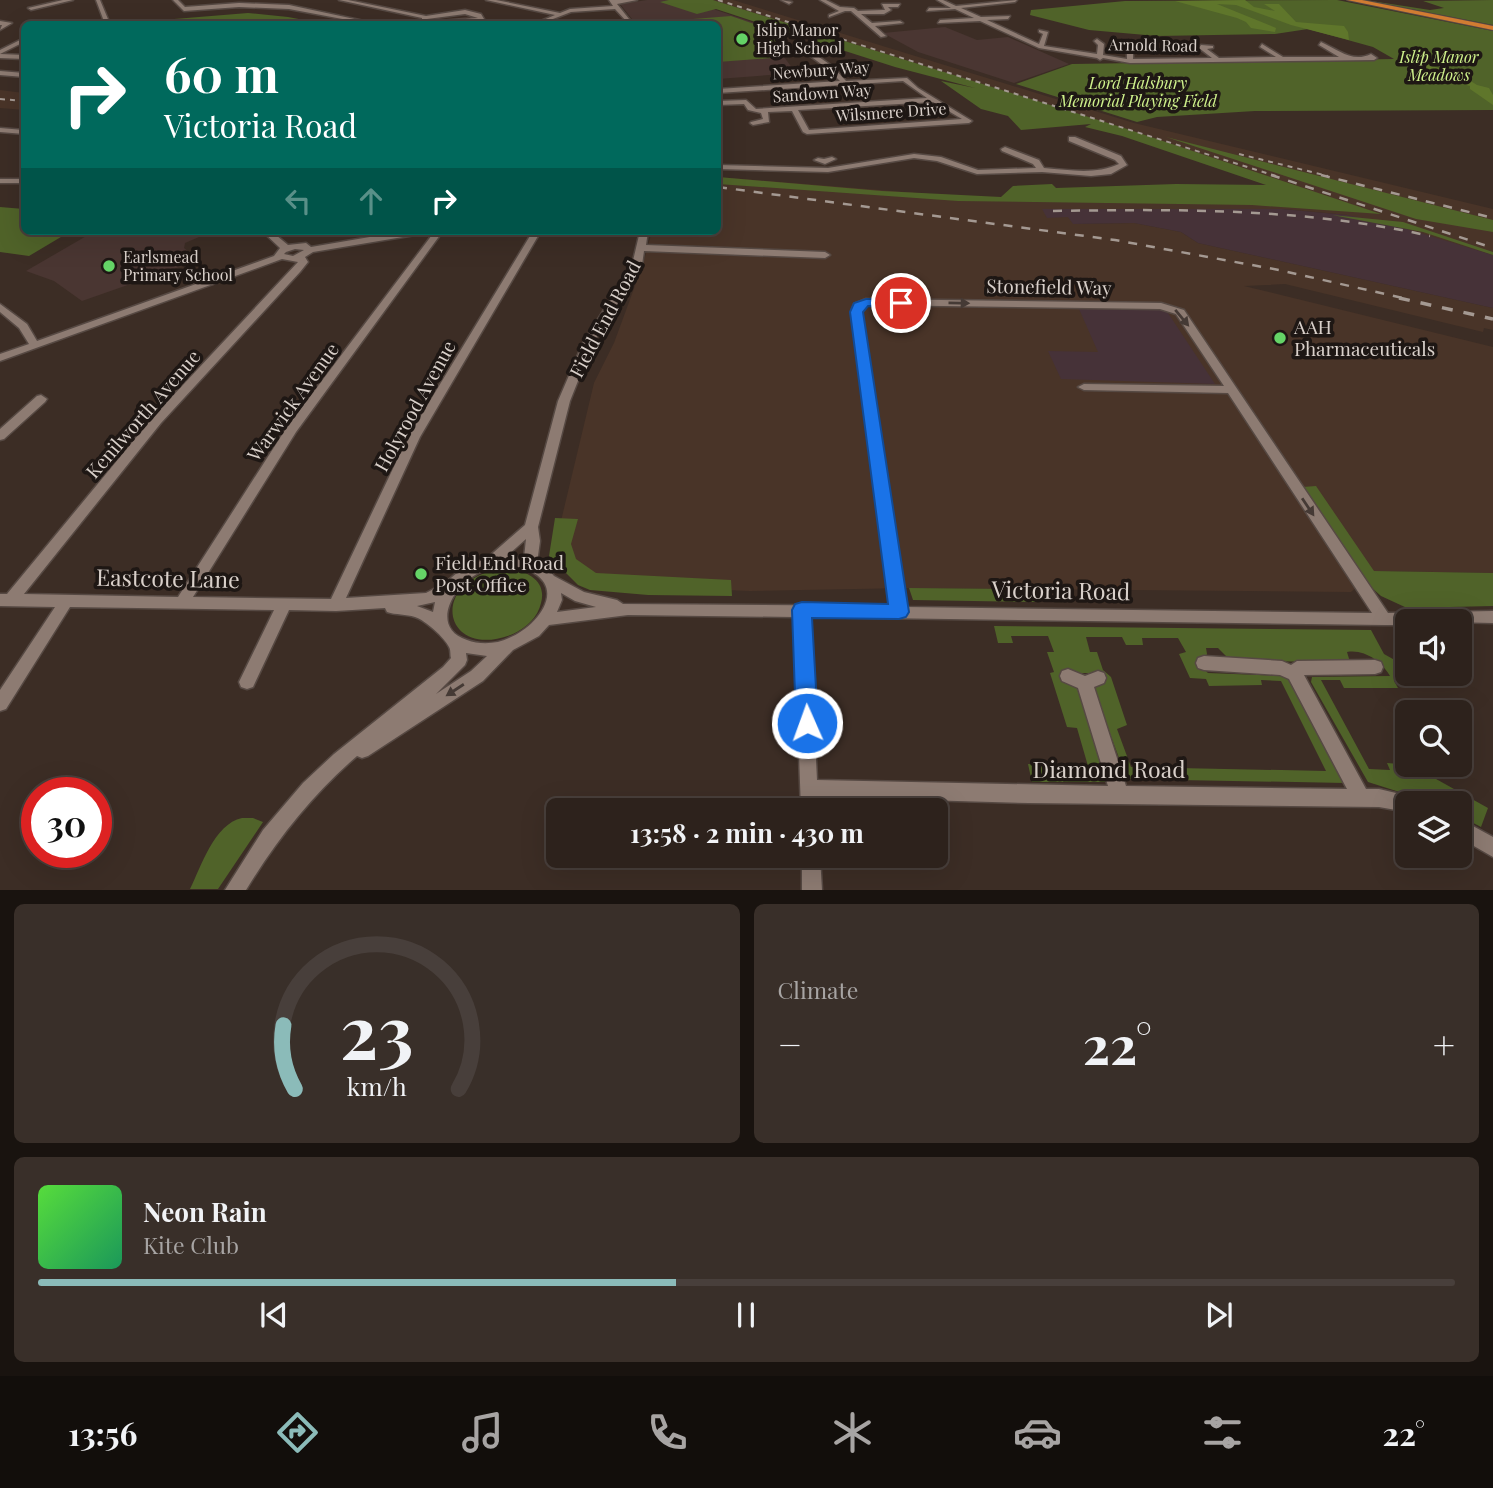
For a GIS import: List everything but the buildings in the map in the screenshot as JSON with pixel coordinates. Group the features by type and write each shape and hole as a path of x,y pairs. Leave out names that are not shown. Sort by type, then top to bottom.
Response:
{"highway":[{"path":"1351,0 1493,27"},
{"path":"1359,0 1493,27"}],"street":[{"path":"31,8 71,0"},
{"path":"107,21 99,1 113,0"},
{"path":"175,0 184,9 249,5 306,9 360,21"},
{"path":"341,0 410,14 422,21"},
{"path":"434,0 458,0"},
{"path":"488,0 558,14"},
{"path":"505,3 513,0"},
{"path":"544,21 558,14 635,0"},
{"path":"822,0 856,13 883,36"},
{"name":"Arnold Road","path":"939,0 995,29 1041,47 1100,58 1130,61 1374,58 1371,56"},
{"path":"929,10 1015,1 1013,0"},
{"path":"379,8 395,3"},
{"path":"613,3 628,21"},
{"path":"306,9 322,4"},
{"path":"856,13 884,12 888,10 884,5 898,5"},
{"path":"831,16 843,12 843,7"},
{"path":"428,21 465,12 480,15 481,19 443,21"},
{"path":"821,14 839,19"},
{"path":"940,22 1008,17"},
{"path":"0,23 9,23 0,28"},
{"path":"870,25 900,23"},
{"path":"1017,37 1020,26"},
{"path":"979,28 995,29"},
{"path":"986,32 995,29"},
{"path":"1041,31 1046,33 1041,47"},
{"path":"1097,41 1101,44 1100,58"},
{"path":"0,54 21,42"},
{"path":"1127,44 1130,47 1130,61"},
{"path":"1321,44 1346,59"},
{"path":"1262,46 1282,59"},
{"path":"1211,47 1200,47 1218,60"},
{"path":"804,49 817,61 833,68 844,82"},
{"path":"0,54 21,58"},
{"path":"0,73 21,75"},
{"name":"Newbury Way","path":"721,91 898,77"},
{"name":"Wilsmere Drive","path":"794,109 807,132 969,121 898,77"},
{"path":"735,82 746,102"},
{"name":"Sandown Way","path":"721,103 746,102 751,110 764,111 934,100"},
{"path":"753,122 766,121 764,111"},
{"path":"0,130 21,132"},
{"path":"721,167 828,170 914,156 938,159 970,171 1042,170 1091,174 1108,172 1123,165 1118,158 1072,139"},
{"path":"1005,149 1036,162 1042,170"},
{"path":"818,160 825,162 832,159"},
{"path":"0,181 21,181"},
{"path":"269,235 283,253"},
{"path":"0,358 283,253 305,253 400,235"},
{"name":"Warwick Avenue","path":"183,601 291,430 436,235"},
{"name":"Holyrood Avenue","path":"336,605 414,436 535,235"},
{"name":"Field End Road","path":"530,563 533,541 531,527 570,383 588,344 637,265 643,235"},
{"path":"640,248 825,256"},
{"name":"Kenilworth Avenue","path":"5,600 157,420 298,270 305,253"},
{"name":"Stonefield Way","path":"899,612 856,312 861,303 1169,307 1180,312 1384,619"},
{"path":"0,307 23,326 35,346"},
{"path":"1084,387 1230,390"},
{"path":"0,436 41,399"},
{"path":"491,562 514,560 530,563 543,570 552,581 554,606 547,619 528,637 507,647 470,649 446,636 440,625 438,613 448,588 461,576 491,562 531,527"},
{"name":"Victoria Road","path":"552,581 580,597 628,609"},
{"name":"Eastcote Lane","path":"5,600 336,605 429,598 448,588"},
{"path":"0,704 67,600"},
{"path":"247,682 284,605"},
{"name":"Eastcote Lane","path":"336,605 416,611 434,618 440,625"},
{"name":"Victoria Road","path":"547,619 628,609 1384,619 1493,617"},
{"path":"802,610 809,798"},
{"path":"235,890 283,819 319,780 449,672 458,660 456,643"},
{"path":"319,780 477,676 507,647"},
{"path":"1204,663 1282,668 1295,674 1360,798"},
{"path":"1295,674 1297,668 1375,667"},
{"path":"1068,676 1092,681 1119,794"},
{"name":"Diamond Road","path":"809,788 1029,794 1379,798 1395,801"},
{"path":"1472,835 1493,848"},
{"path":"811,868 812,890"}],"shaded area":[{"name":"Islip Manor High School","path":"647,0 686,0 764,26 757,30 778,49 796,73 721,79 721,21 634,21 620,4"},
{"path":"713,0 733,0 1134,123 1493,209 1493,255 1347,215 1282,209 1043,209 1069,217 1074,224 1134,223 1181,232 1198,243 1493,308 1493,330 1484,328 1483,332 1285,284 1244,286 1493,347 1493,573 1374,571 1351,592 909,588 750,591 610,585 555,546 594,383 614,343 651,235 721,235 721,177 967,197 1310,196 1123,128"},
{"path":"945,27 977,40 1008,37 1069,64 1014,83 918,52 883,33"},
{"path":"0,90 21,93 21,110 0,108"},
{"path":"1042,209 1282,209 1347,215 1387,223 1493,255 1493,308 1198,243 1181,232 1134,223 1073,224 1068,217 1047,218"},
{"name":"Earlsmead Primary School","path":"88,235 204,235 185,243 184,248 199,260 82,301 54,281 26,271"},
{"path":"1079,309 1163,310 1168,313 1215,384 1061,379 1048,351 1098,352"}],"green space":[{"path":"713,0 1124,128 1381,214 1252,205 958,201 721,184 721,177 882,191 1001,197 1013,186 1052,184 1056,188 1176,184 1266,185 1122,136 1085,127 1091,124 1021,130 1008,116 981,109 941,81 975,88 895,67 792,34 773,43 758,30 765,25 716,9 697,14 660,2"},
{"path":"1245,0 1254,7 1275,11 1264,4 1279,4 1296,22 1344,26 1349,40 1291,25 1236,5 1217,4 1276,28 1275,32 1251,28 1237,18 1175,1"},
{"path":"1337,0 1493,31 1493,110 1255,111 1157,117 1137,122 1016,84 1072,64 1394,59 1373,47 1308,29 1275,34 1157,36 1089,30 1030,15 1031,10 1125,1"},
{"path":"1365,0 1430,10 1444,8 1423,1 1493,0 1493,25"},
{"path":"248,13 310,21 163,21"},
{"path":"731,16 760,26 754,30 784,57 721,62 721,21 667,21"},
{"path":"1419,62 1461,75 1477,85 1489,88 1493,95 1493,105 1470,89 1470,86 1444,79 1442,75 1417,64"},
{"path":"1166,137 1493,220 1493,232 1416,219"},
{"path":"0,207 21,209 21,235 64,235 29,256 0,252"},
{"path":"1332,215 1403,222 1493,252 1493,255 1423,232"},
{"path":"1316,486 1374,571 1493,573 1493,606 1407,608 1381,596 1372,588 1303,487"},
{"path":"555,518 578,519 571,544 576,559 596,573 731,580 732,596 648,595 590,590 578,585 549,556"},
{"path":"510,568 529,575 539,583 542,595 537,613 527,625 513,634 488,640 470,637 458,627 453,614 455,599 465,585 483,574"},
{"path":"909,588 1032,589 1036,602 913,600"},
{"path":"994,626 1371,630 1384,654 1395,660 1394,681 1398,688 1344,688 1340,680 1321,680 1369,769 1390,770 1387,763 1395,764 1395,777 1432,777 1458,791 1396,791 1368,782 1311,682 1312,677 1390,676 1372,658 1347,652 1350,662 1231,661 1218,648 1206,648 1207,654 1201,667 1208,673 1284,676 1291,681 1346,783 1127,779 1093,689 1103,682 1093,673 1069,673 1065,683 1079,689 1107,782 1032,782 1028,764 1088,766 1077,728 1067,727 1050,673 1054,672 1047,652 1054,652 1048,636 1011,636 1013,643 998,643","holes":["1086,637 1122,637 1126,645 1143,645 1142,638 1178,638 1186,652 1179,654 1190,678 1206,679 1209,686 1262,685 1261,680 1281,681 1326,771 1131,767 1117,729 1127,725 1111,677 1103,670 1097,652 1090,652"]},
{"path":"1472,799 1488,808 1481,827 1472,822"},
{"path":"242,818 263,822 218,889 190,889 216,837 232,822"}],"railway":[{"path":"718,0 1276,176"},
{"path":"0,99 21,101"},
{"path":"1239,154 1328,176"},
{"path":"1271,175 1493,248"},
{"path":"1321,175 1493,218"},
{"path":"721,187 1115,240 1279,270 1407,299"},
{"path":"1053,211 1148,210 1289,215 1430,236"},
{"path":"1399,298 1493,319"}],"place":[{"name":"Islip Manor High School","path":"742,39"},
{"name":"Earlsmead Primary School","path":"109,266"},
{"name":"AAH Pharmaceuticals","path":"1280,338"},
{"name":"Field End Road Post Office","path":"421,574"}],"route":[{"path":"807,723 802,610 899,612 856,308 866,302 901,303"}],"park label":[{"name":"Islip Manor Meadows","path":"1439,66"},
{"name":"Lord Halsbury Memorial Playing Field","path":"1138,92"}]}
